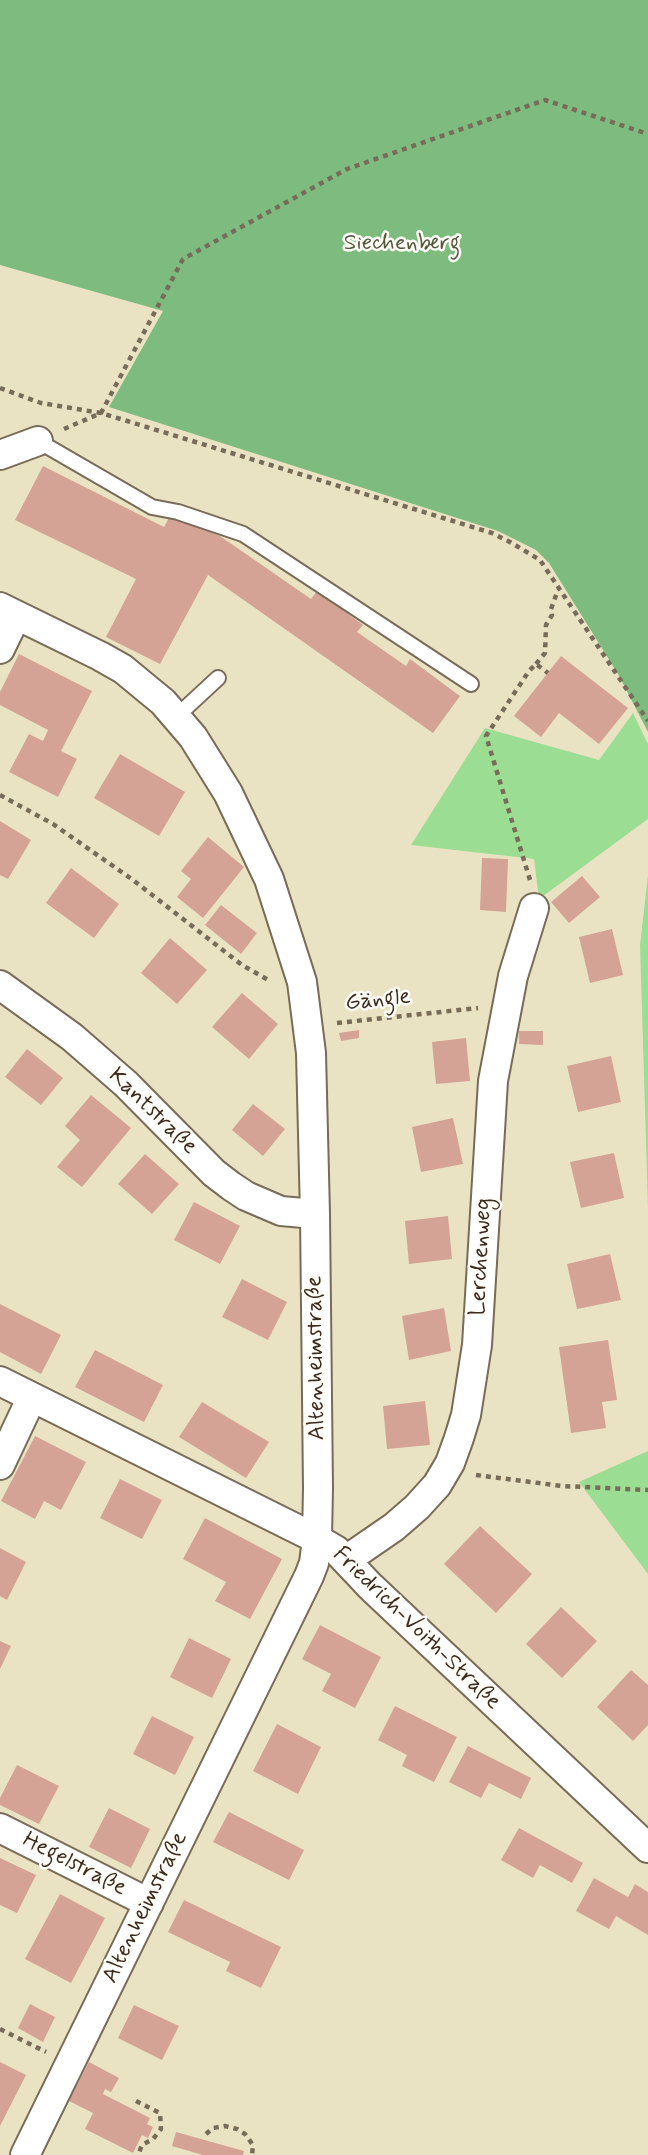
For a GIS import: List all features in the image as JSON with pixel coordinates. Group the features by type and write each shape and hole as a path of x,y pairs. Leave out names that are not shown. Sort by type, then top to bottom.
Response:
{"street":[{"path":"0,455 38,441"},
{"path":"0,649 8,612"},
{"name":"Altenheimstraße","path":"8,612 123,669 163,702 177,716 212,765 248,832 269,879 302,982 308,1026 315,1214 317,1539 309,1576 25,2155"},
{"name":"Lerchenweg","path":"346,1560 394,1527 437,1485 450,1463 466,1415 477,1345 494,1081 513,976 534,908"},
{"name":"Kantstraße","path":"0,985 72,1037 126,1084 214,1173 231,1186 246,1196 281,1211 315,1214"},
{"name":"Friedrich-Voith-Straße","path":"0,1381 336,1550 380,1596 648,1848"},
{"path":"0,1465 32,1397"},
{"name":"Hegelstraße","path":"0,1828 149,1903"}],"lane":[{"path":"38,441 152,508 178,512 243,534 471,684"},
{"path":"177,716 218,678"}],"path":[{"path":"38,441 101,413 183,260 347,169 545,100 648,134"},
{"path":"0,388 41,403 101,413 492,533 531,553 540,560 648,721"},
{"path":"534,908 533,893 517,833 486,736 529,671 545,653 546,625 552,615 551,609 558,590"},
{"path":"536,664 548,673"},
{"path":"0,796 53,824 133,880 242,965 274,983 302,982"},
{"name":"Gängle","path":"308,1026 451,1010"},
{"path":"480,1477 562,1486 648,1490"},
{"path":"0,2029 69,2064"},
{"path":"136,2101 160,2113 161,2129 153,2139 142,2145 138,2155"},
{"path":"206,2134 213,2128 225,2126 237,2129 245,2134 253,2145 252,2155"}],"green space":[{"name":"Siechenberg","path":"0,0 648,0 648,732 618,674 549,563 536,550 498,531 109,407 163,311 0,265"},
{"path":"633,713 648,744 648,819 539,899 534,859 411,845 485,728 599,760"},
{"path":"648,875 648,1208 640,945"},
{"path":"648,1451 648,1574 579,1482"}],"building":[{"path":"43,466 164,527 170,516 220,536 311,599 317,591 363,625 357,632 406,666 410,659 460,696 433,733 208,575 160,664 106,637 136,579 15,520"},
{"path":"19,654 92,691 61,751 77,759 58,797 9,772 29,734 43,741 48,730 0,705 0,692"},
{"path":"561,656 628,708 599,744 559,713 541,737 514,716"},
{"path":"120,754 185,792 159,836 94,798"},
{"path":"0,821 31,840 8,879 0,875"},
{"path":"208,837 244,867 203,918 177,897 191,879 181,871"},
{"path":"482,858 508,859 506,912 480,910"},
{"path":"71,868 119,904 94,938 46,903"},
{"path":"582,876 600,897 569,923 551,902"},
{"path":"221,905 257,933 241,954 205,925"},
{"path":"612,929 623,975 590,983 579,937"},
{"path":"170,938 207,970 177,1004 141,973"},
{"path":"242,993 278,1024 249,1059 212,1027"},
{"path":"359,1030 359,1038 341,1041 339,1033"},
{"path":"519,1031 543,1031 543,1045 519,1044"},
{"path":"466,1038 470,1081 436,1084 432,1042"},
{"path":"27,1049 63,1078 41,1105 5,1077"},
{"path":"611,1056 621,1102 578,1112 567,1066"},
{"path":"91,1095 131,1128 82,1187 57,1167 80,1140 65,1126"},
{"path":"253,1104 285,1129 263,1156 232,1130"},
{"path":"453,1118 463,1164 421,1172 412,1127"},
{"path":"614,1153 624,1198 581,1208 570,1162"},
{"path":"145,1154 179,1184 152,1214 118,1184"},
{"path":"194,1202 240,1226 220,1264 174,1240"},
{"path":"448,1216 452,1259 409,1264 405,1221"},
{"path":"610,1254 621,1300 577,1309 567,1264"},
{"path":"242,1279 287,1302 268,1340 222,1317"},
{"path":"0,1304 61,1335 41,1374 0,1352"},
{"path":"444,1308 451,1351 409,1360 402,1316"},
{"path":"608,1340 617,1400 602,1402 606,1428 571,1433 559,1347"},
{"path":"95,1350 163,1385 144,1422 75,1387"},
{"path":"425,1401 430,1445 387,1449 383,1406"},
{"path":"202,1402 269,1442 246,1478 179,1437"},
{"path":"35,1436 86,1462 61,1510 44,1501 35,1519 1,1501"},
{"path":"120,1479 162,1500 142,1539 100,1518"},
{"path":"205,1518 282,1559 250,1619 215,1601 226,1582 183,1559"},
{"path":"480,1526 532,1574 496,1613 444,1564"},
{"path":"0,1548 26,1562 7,1600 0,1596"},
{"path":"561,1607 597,1641 562,1678 526,1644"},
{"path":"320,1625 381,1657 355,1708 322,1691 331,1674 302,1659"},
{"path":"189,1638 231,1659 212,1698 170,1677"},
{"path":"0,1641 11,1646 0,1669"},
{"path":"631,1670 648,1685 648,1725 633,1741 597,1707"},
{"path":"395,1706 457,1737 434,1782 402,1766 407,1755 378,1740"},
{"path":"152,1716 194,1737 175,1775 133,1754"},
{"path":"277,1724 321,1747 298,1794 253,1771"},
{"path":"468,1746 531,1778 521,1799 489,1783 481,1798 449,1782"},
{"path":"17,1765 59,1786 39,1824 0,1805 0,1798"},
{"path":"109,1808 150,1829 131,1868 89,1847"},
{"path":"229,1812 304,1850 289,1880 213,1842"},
{"path":"519,1828 583,1863 572,1883 540,1865 533,1878 501,1860"},
{"path":"0,1858 36,1875 17,1913 0,1905"},
{"path":"594,1878 628,1897 635,1884 648,1892 648,1935 616,1916 609,1929 576,1911"},
{"path":"60,1894 105,1918 71,1983 25,1959"},
{"path":"184,1900 281,1947 261,1988 226,1971 230,1962 168,1932"},
{"path":"30,2004 55,2017 43,2042 18,2028"},
{"path":"134,2005 179,2026 162,2060 118,2038"},
{"path":"0,2062 26,2075 0,2126"},
{"path":"89,2062 119,2078 111,2092 105,2089 103,2094 150,2118 147,2124 153,2127 148,2138 142,2135 133,2153 85,2129 93,2113 69,2101"},
{"path":"176,2132 244,2151 243,2155 203,2155 172,2146"}]}
